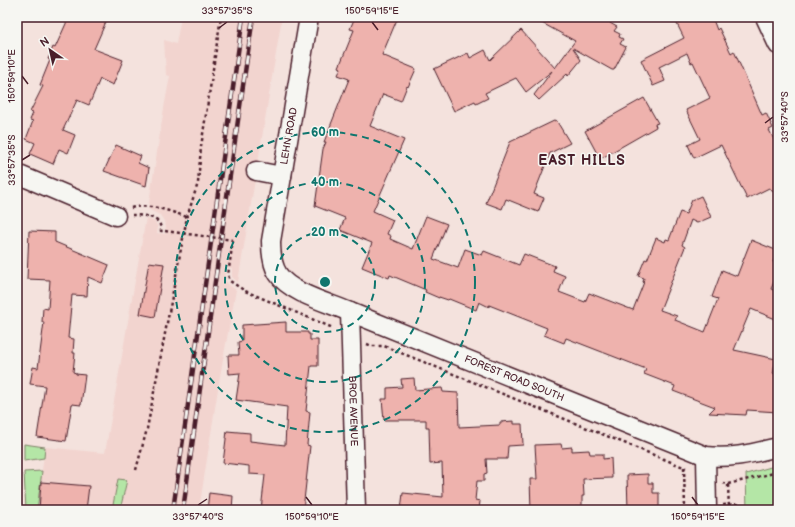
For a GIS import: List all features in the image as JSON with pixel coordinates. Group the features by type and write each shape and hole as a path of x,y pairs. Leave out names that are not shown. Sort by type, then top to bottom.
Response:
{"street":[{"name":"LEHN ROAD","path":"272,255 271,241 309,17"},
{"path":"765,17 778,45"},
{"path":"256,171 282,176"},
{"path":"17,174 116,216"},
{"name":"FOREST ROAD SOUTH","path":"272,255 277,273 284,282 292,288 706,456 720,458 734,457 778,447"},
{"name":"BROE AVENUE","path":"350,312 356,510"},
{"path":"706,456 706,476 714,507"}],"path":[{"path":"136,470 147,429 187,217 198,183 201,147 221,17"},
{"path":"149,206 187,217"},
{"path":"116,216 141,215 159,222 161,231 232,240 228,275 230,281 239,287 336,329"},
{"path":"367,344 372,346 384,346 728,484 778,472"},
{"path":"684,467 685,510"},
{"path":"728,484 729,510"},
{"path":"714,507 741,504"}],"shaded area":[{"path":"181,17 282,17 238,282 232,277 232,268 225,268 225,280 236,290 220,376 199,510 120,510 127,480 119,479 112,510 37,510 45,447 105,453 146,218 155,222 158,227 157,233 165,234 166,227 160,215 148,209 170,76 166,75 164,40 176,44"}],"green space":[{"path":"24,444 45,447 44,458 24,461"},
{"path":"778,465 778,510 747,510 746,474"},
{"path":"42,471 37,510 26,510 24,472"},
{"path":"118,479 127,480 120,510 112,510"}],"building":[{"path":"69,17 108,17 94,49 123,60 113,85 100,79 89,105 77,100 63,130 75,135 68,153 59,149 53,164 30,154 35,143 26,139 33,121 30,120 33,113 30,112 43,86 40,85 50,60 48,59 53,47 55,48"},
{"path":"355,17 398,17 382,55 416,69 401,101 383,94 370,126 404,140 373,211 393,220 387,234 391,236 390,239 413,249 426,216 447,224 433,259 458,268 465,249 482,255 484,251 519,265 524,254 555,266 553,271 565,276 559,292 585,302 589,293 633,310 644,282 644,278 638,276 645,259 647,260 656,238 665,242 666,239 669,240 680,212 686,214 692,200 701,196 711,217 697,223 691,220 682,245 685,247 660,310 677,316 675,320 705,332 718,299 712,297 722,270 737,276 751,240 778,251 773,262 778,264 778,272 771,289 778,292 778,320 751,309 734,350 776,359 773,374 778,373 778,412 747,410 746,415 709,413 715,407 673,391 675,386 644,374 646,369 566,338 564,343 544,335 547,328 489,305 489,307 479,302 476,310 449,299 439,298 425,292 426,290 390,275 389,278 362,267 372,243 340,230 345,218 315,206 323,149 326,142 324,142 349,79 338,75 341,68 339,67 354,30 350,29"},
{"path":"531,17 613,17 610,23 617,27 614,31 620,34 619,37 623,39 620,44 626,47 614,70 573,48 581,60 568,76 567,74 539,100 534,95 552,71 526,92 516,78 485,93 488,98 476,104 475,101 454,111 434,69 468,53 470,58 485,50 490,60 521,30 555,68 575,41"},
{"path":"688,17 712,17 717,30 719,28 731,53 734,51 762,115 766,113 773,128 769,130 778,147 778,194 769,188 747,199 721,145 694,158 688,145 700,139 686,110 710,98 693,62 691,63 687,53 659,67 665,81 653,86 641,60 684,38 676,22"},
{"path":"644,98 658,123 655,124 656,127 600,159 585,131"},
{"path":"556,120 570,143 550,153 534,194 544,198 538,212 506,199 502,209 486,203 510,142"},
{"path":"116,145 141,156 138,163 149,168 146,186 104,171"},
{"path":"29,231 55,232 55,242 109,265 102,283 88,277 87,296 72,295 68,338 74,339 73,353 75,353 73,372 76,374 85,375 81,405 72,404 66,441 37,437 45,386 30,384 33,367 38,368 44,322 42,322 43,308 48,309 50,280 27,279"},
{"path":"149,262 164,264 155,317 140,314"},
{"path":"286,322 286,332 308,332 308,334 310,334 310,340 318,340 318,366 311,366 306,411 310,412 307,445 310,446 303,510 261,510 265,475 249,474 249,466 223,463 227,431 250,433 250,441 285,445 287,407 236,400 240,373 229,374 228,355 239,355 238,342 242,341 242,325"},
{"path":"414,378 415,390 442,388 443,392 458,393 459,427 500,425 500,422 514,421 514,424 522,424 523,445 508,446 507,459 486,459 487,473 484,474 484,481 477,481 475,500 480,501 479,510 401,510 403,493 443,497 442,463 430,464 429,427 426,427 426,420 384,420 382,399 387,399 387,388 402,387 401,379"},
{"path":"561,444 562,448 572,447 572,451 589,450 590,454 603,454 603,459 611,458 612,478 583,479 584,496 582,496 582,506 576,507 576,510 531,510 530,479 537,479 535,445"},
{"path":"648,474 648,483 653,483 653,493 659,493 659,510 628,510 627,475"},
{"path":"41,482 89,486 86,510 39,510"},
{"path":"209,493 233,496 232,510 207,510"}],"railway":[{"path":"173,510 243,17"},
{"path":"183,510 253,17"}],"district":[{"name":"EAST HILLS","path":"582,160"}]}
